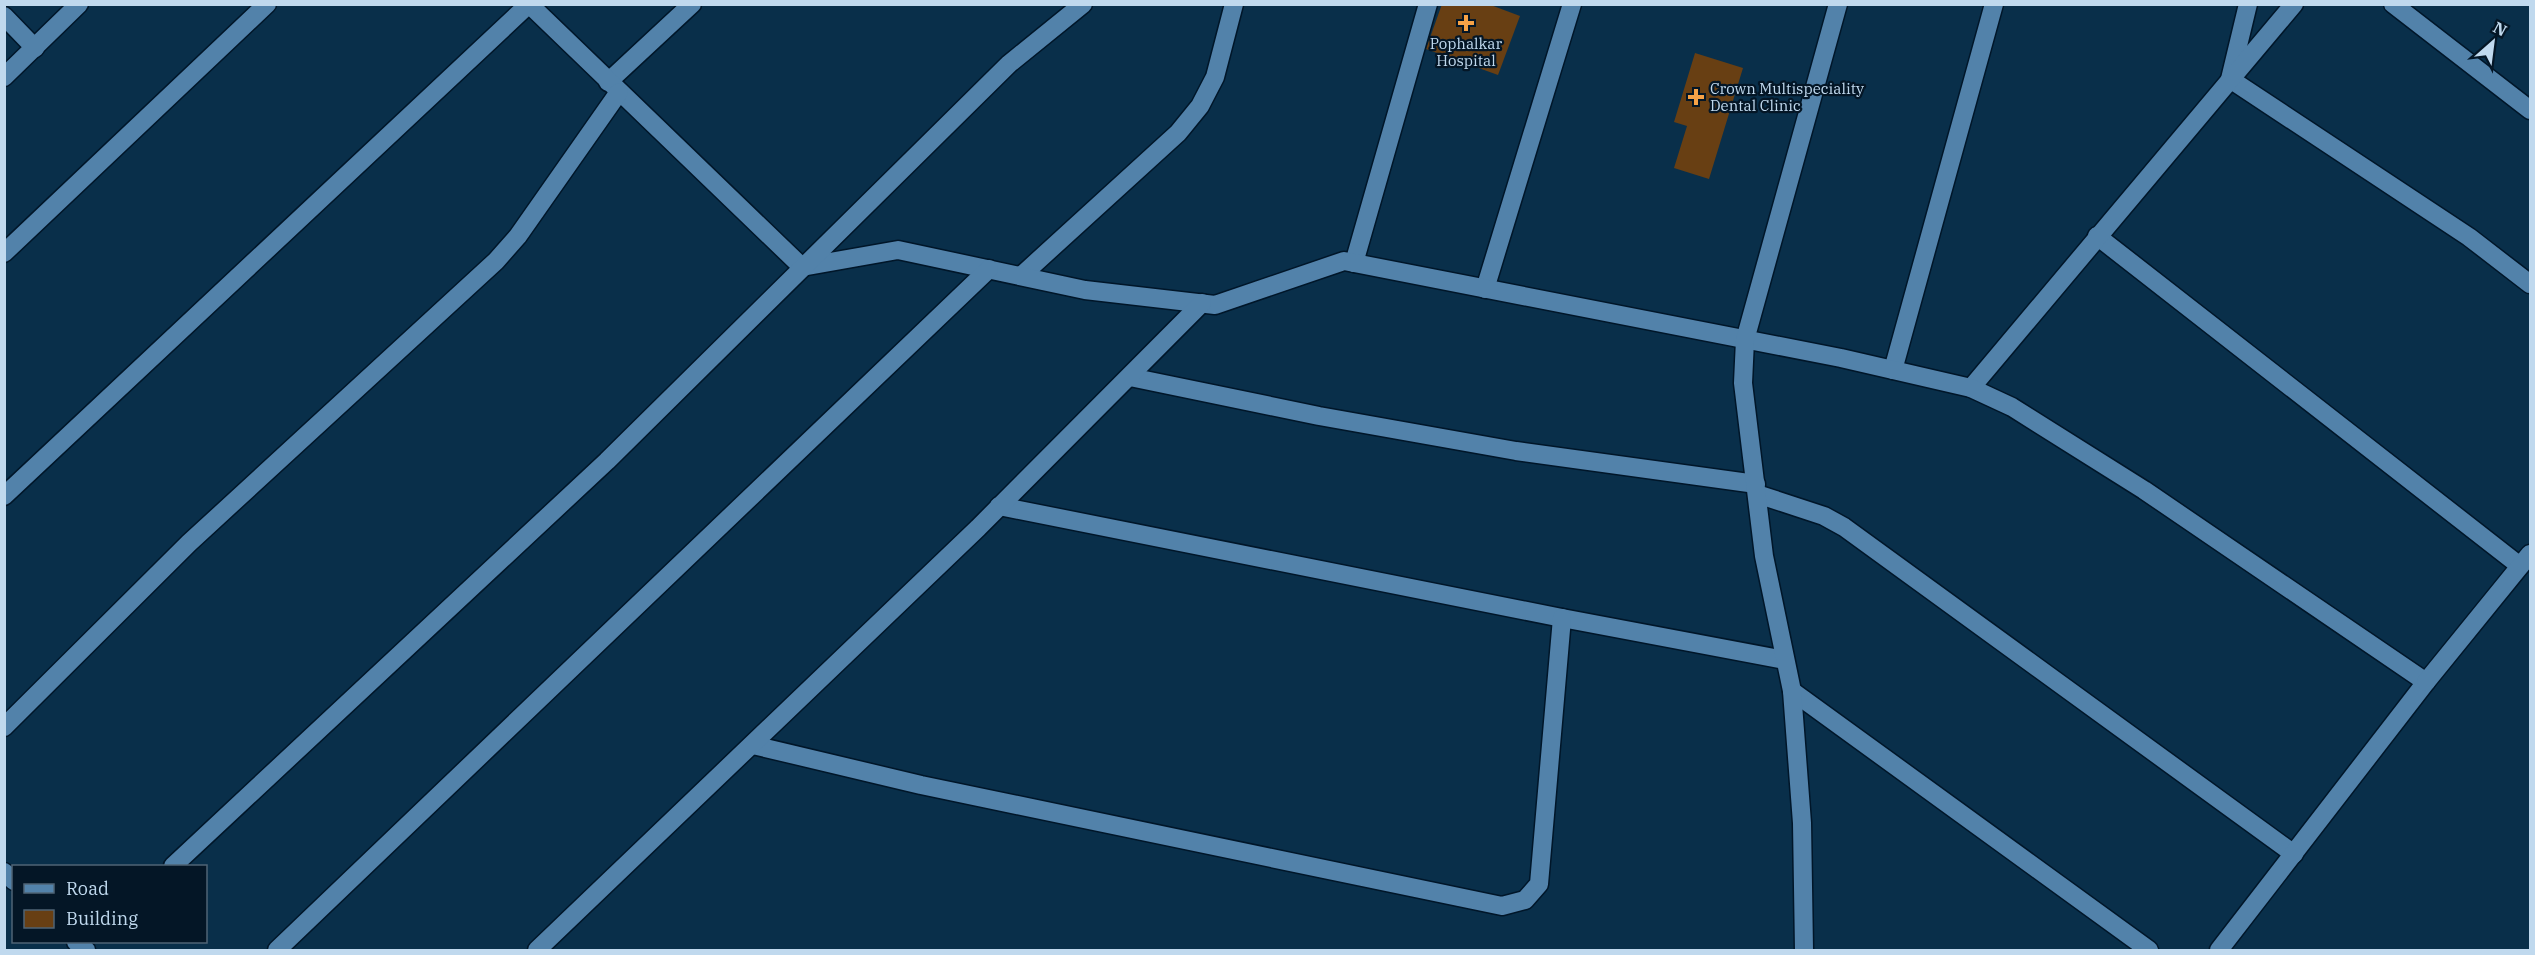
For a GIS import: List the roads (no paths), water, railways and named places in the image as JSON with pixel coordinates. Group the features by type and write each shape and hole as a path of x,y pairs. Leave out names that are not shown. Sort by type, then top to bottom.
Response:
{"street":[{"path":"4,77 80,4"},
{"path":"4,253 267,4"},
{"path":"4,496 529,4 802,267"},
{"path":"4,727 189,543 496,261 518,236 614,87 692,4"},
{"path":"174,865 608,462 1009,64 1083,4"},
{"path":"1021,276 1178,133 1200,106 1215,77 1234,4"},
{"path":"1354,263 1428,4"},
{"path":"1485,289 1572,4"},
{"path":"1804,951 1802,823 1792,691 1764,556 1743,383 1745,340 1838,4"},
{"path":"1893,370 1994,4"},
{"path":"2230,79 2248,4"},
{"path":"1971,388 2294,4"},
{"path":"2393,4 2530,110"},
{"path":"4,16 35,48"},
{"path":"2230,79 2469,237 2530,284"},
{"path":"2097,237 2525,560 2426,682 2219,951"},
{"path":"802,267 898,250 1085,290 1215,305 1344,261 1745,340 1971,388 2012,407 2144,490 2426,682"},
{"path":"278,951 989,269"},
{"path":"537,951 999,506 1202,303"},
{"path":"1130,377 1319,416 1516,451 1756,489 1824,516 1844,526 2294,854"},
{"path":"999,506 1785,660"},
{"path":"753,745 921,785 1502,906 1525,900 1539,884 1562,618"},
{"path":"1792,691 2149,951"}],"place":[{"name":"Pophalkar Hospital","path":"1466,23"},
{"name":"Crown Multispeciality Dental Clinic","path":"1696,97"}]}
